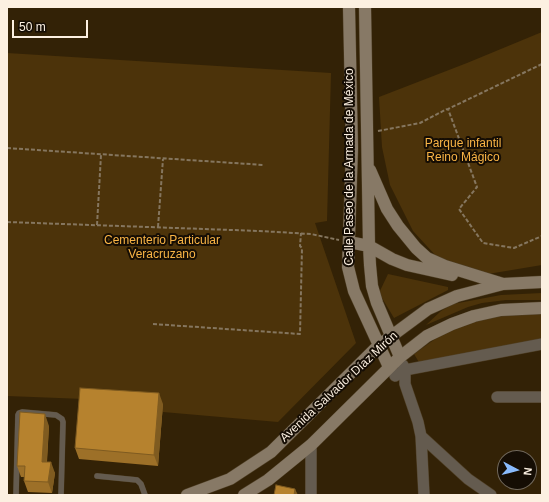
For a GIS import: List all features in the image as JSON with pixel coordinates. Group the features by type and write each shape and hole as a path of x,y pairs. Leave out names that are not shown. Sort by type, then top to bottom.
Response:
{"main road":[{"name":"Calle Paseo de la Armada de México","path":"349,7 352,148 348,268 354,291 378,346 392,371"},
{"name":"Calle Paseo de la Armada de México","path":"366,10 368,246 374,292 377,303 400,356"},
{"path":"368,163 386,209 416,248 428,258 445,266 503,284"},
{"path":"349,242 368,246 406,265 464,278 479,276"},
{"name":"Avenida Salvador Díaz Mirón","path":"186,495 230,479 271,452 378,346 428,309 457,296 503,284 542,282"},
{"name":"Avenida Salvador Díaz Mirón","path":"244,495 268,480 311,445 392,371 400,356 427,336 452,324 474,316 501,310 542,308"}],"street":[{"name":"Avenida Salvador Díaz Mirón","path":"392,371 405,370 542,344"},
{"path":"400,356 405,370 406,384 421,436 424,495"},
{"path":"392,371 406,384"},
{"path":"497,397 542,397"},
{"path":"421,436 468,479 491,495"},
{"path":"311,445 311,495"}],"lane":[{"path":"16,495 18,415 22,412 56,415 62,419 61,495"},
{"path":"97,476 137,480 141,484 145,495"}],"path":[{"path":"367,133 420,123 497,84 542,64"},
{"path":"448,109 477,187 459,209 483,243 514,248 542,236"},
{"path":"7,148 264,165"},
{"path":"97,225 101,155"},
{"path":"158,228 163,159"},
{"path":"7,222 300,233 349,242"},
{"path":"153,324 300,334 302,248 300,246 300,233"}],"green space":[{"name":"Parque infantil Reino Mágico","path":"542,32 542,265 482,275 437,257 413,231 390,185 382,147 379,97"},
{"name":"Cementerio Particular Veracruzano","path":"7,53 331,73 327,221 315,223 356,343 278,422 163,412 163,405 84,399 7,396"},
{"path":"388,274 448,287 448,290 394,318 379,293"},
{"path":"542,293 542,300 506,300 482,303 468,307 426,325 441,311 453,304 501,295"},
{"path":"542,312 542,339 420,364 414,354 452,327 505,313"}],"building":[{"path":"80,388 159,393 154,455 75,448"},
{"path":"20,412 45,414 42,462 51,462 48,482 24,481 25,466 17,466"},
{"path":"276,485 295,489 294,495 274,495"}]}
